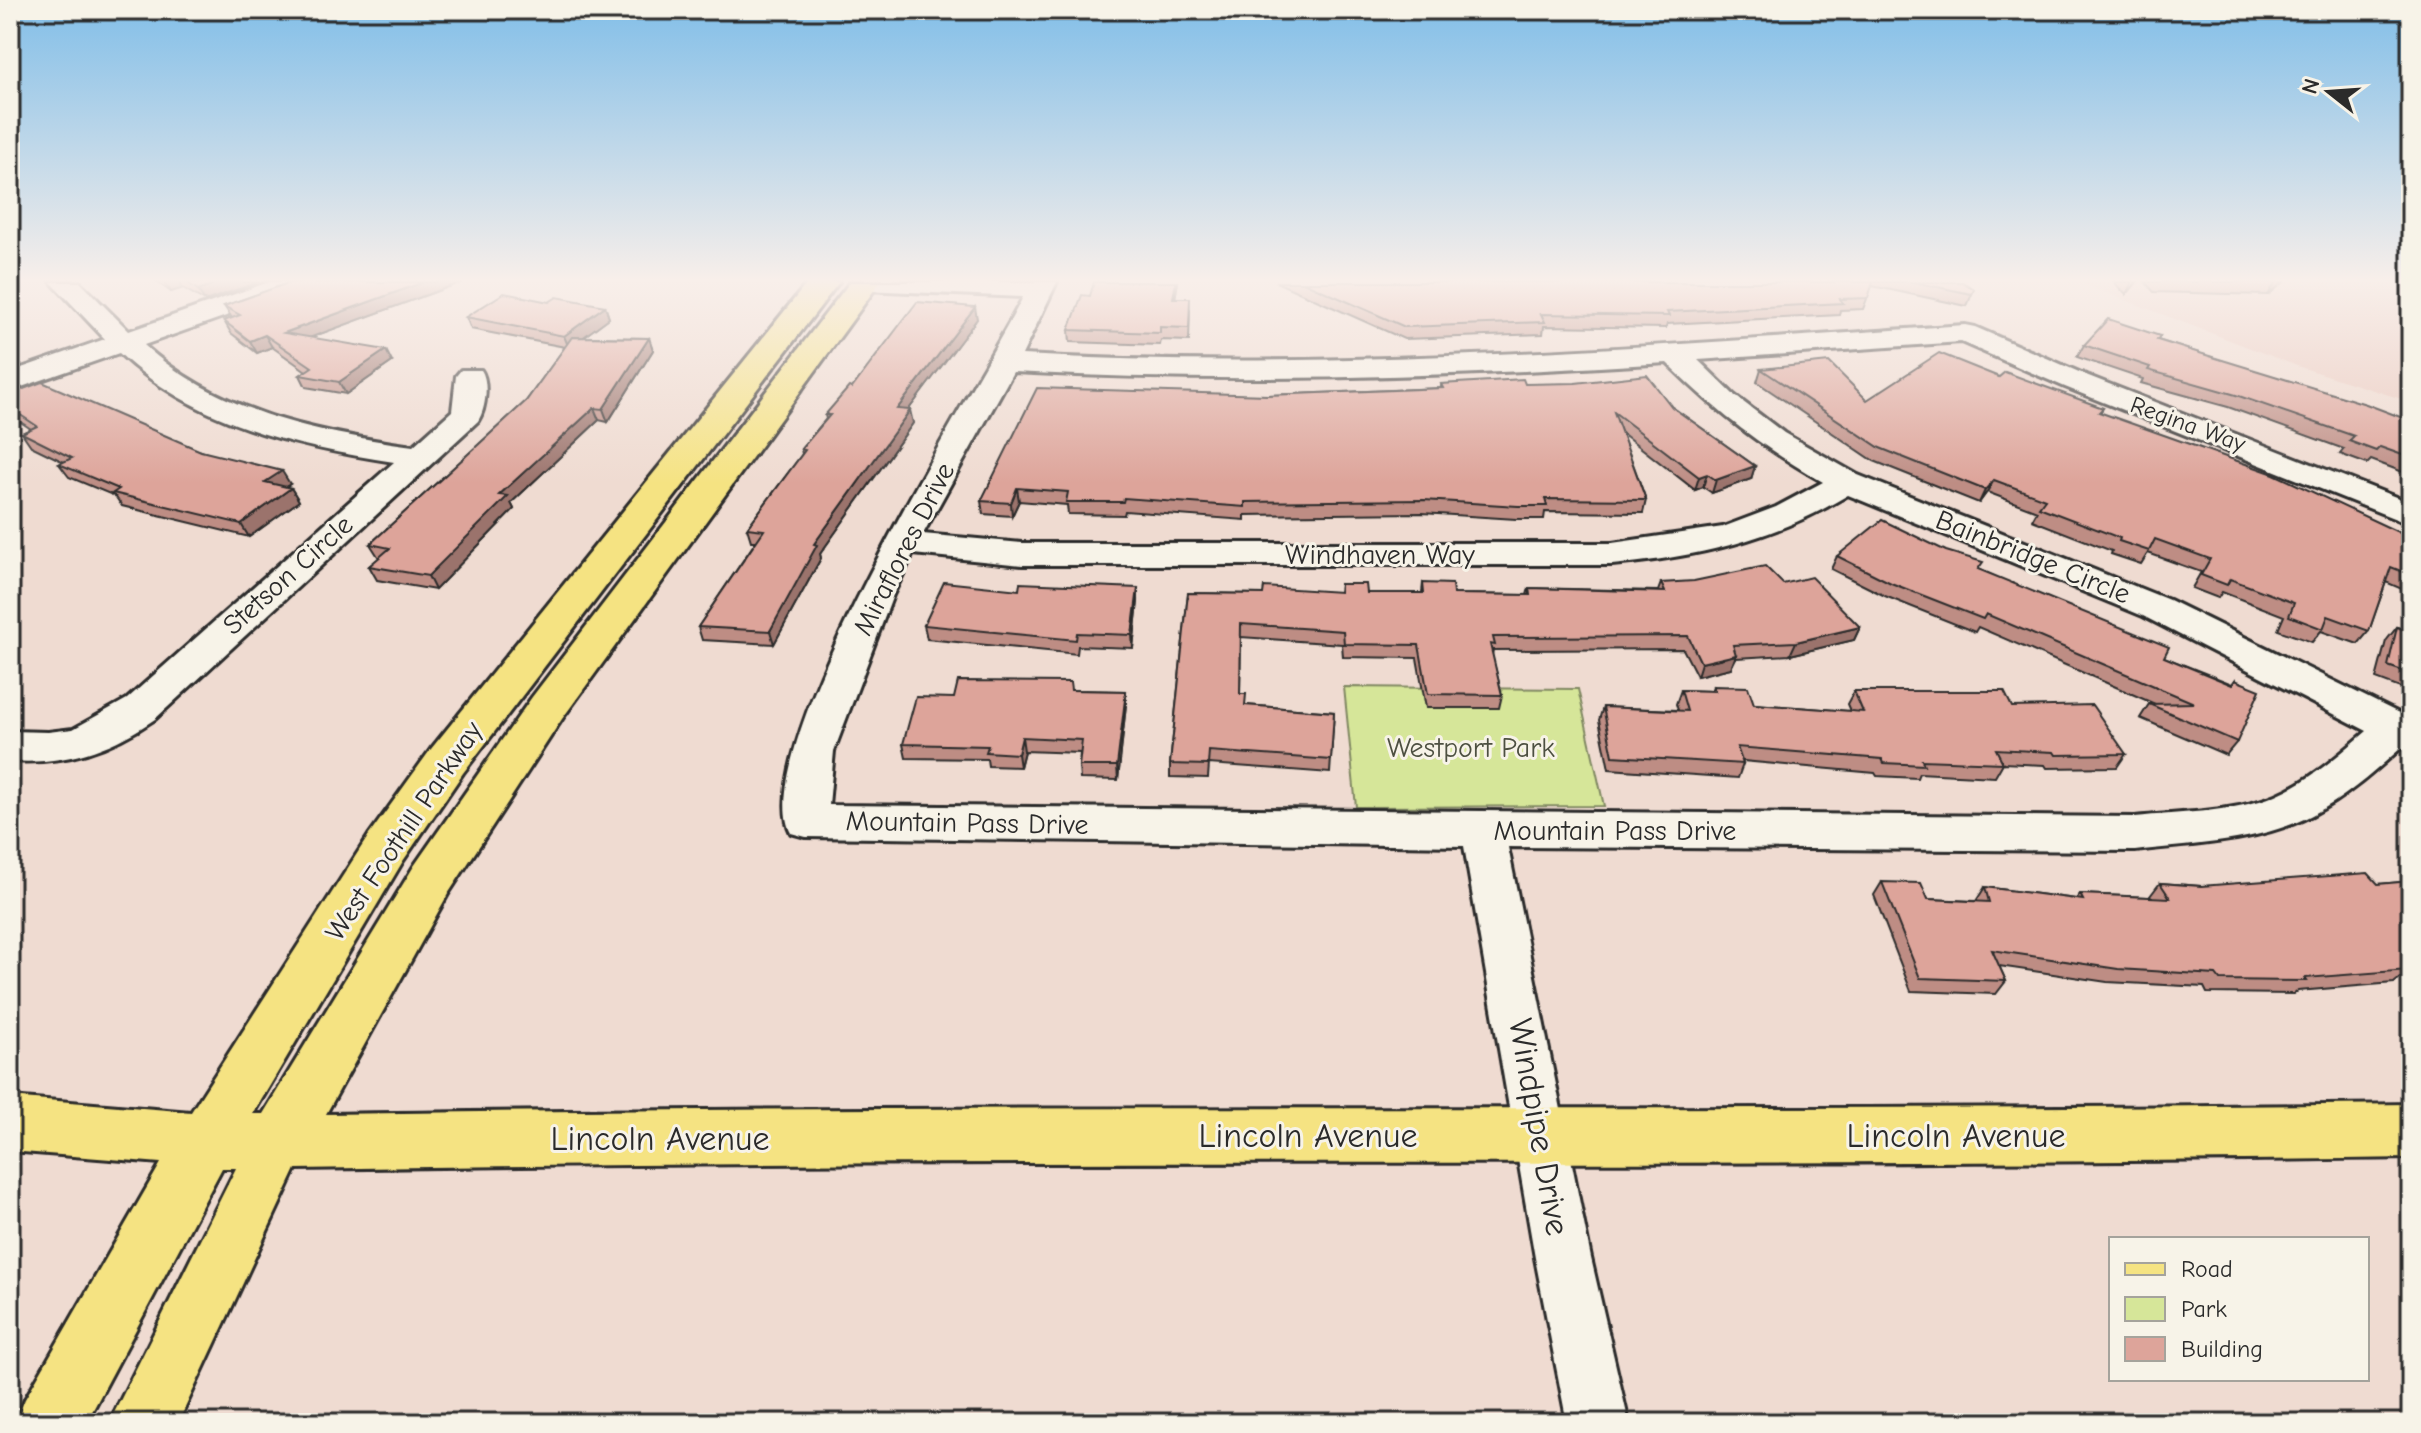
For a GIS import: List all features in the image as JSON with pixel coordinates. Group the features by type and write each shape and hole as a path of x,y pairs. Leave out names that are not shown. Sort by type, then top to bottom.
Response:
{"main road":[{"name":"West Foothill Parkway","path":"49,1423 206,1140 386,848 447,761 771,349"},
{"name":"West Foothill Parkway","path":"143,1423 279,1142 431,880 538,722 815,349"},
{"name":"Lincoln Avenue","path":"10,1124 206,1140 279,1142 1541,1135 2116,1137 2411,1131"}],"street":[{"path":"10,382 106,349"},
{"path":"134,349 166,377 190,392 260,425 289,435 418,456"},
{"name":"Miraflores Drive","path":"806,821 813,751 875,595 901,542 1011,349"},
{"name":"Regina Way","path":"1673,352 1721,349"},
{"name":"Regina Way","path":"1998,349 2032,365 2292,462 2411,515"},
{"path":"1004,363 1104,370 1321,369 1673,352"},
{"name":"Bainbridge Circle","path":"1673,352 1723,401 1773,440 1846,482 2156,608 2403,732"},
{"name":"Stetson Circle","path":"10,746 71,747 109,732 141,709 467,414 471,376"},
{"name":"Windhaven Way","path":"901,542 1022,554 1612,554 1660,551 1739,536 1797,513 1846,482"},
{"name":"Mountain Pass Drive","path":"806,821 2135,834 2192,827 2291,807 2344,775 2403,732"},
{"name":"Windpipe Drive","path":"1483,830 1598,1423"}],"shaded area":[{"path":"2252,349 2411,349 2411,402"}],"green space":[{"name":"Westport Park","path":"1344,687 1578,689 1604,806 1356,807"}],"building":[{"path":"285,349 386,350 339,382 300,375 312,367"},
{"path":"563,349 642,349 603,409 594,408 499,495 508,496 428,576 369,566 390,548 370,544 526,401"},
{"path":"882,349 943,349 897,409 910,410 814,544 817,545 770,631 698,627 764,530 747,528 805,450 801,449 830,415 825,415 849,387 852,388"},
{"path":"2096,349 2186,349 2366,404 2411,421 2411,458 2380,447 2376,451 2349,441 2354,436 2236,395 2148,370 2150,367"},
{"path":"1939,353 1999,377 2005,372 2103,408 2099,412 2274,474 2411,538 2411,575 2391,567 2369,631 2328,616 2323,629 2289,616 2294,603 2230,579 2227,585 2201,575 2210,559 2155,539 2149,551 2119,541 2120,538 2039,507 2045,499 1994,480 1985,490 1880,448 1761,369 1829,362 1867,400"},
{"path":"1647,375 1672,407 1755,466 1716,480 1707,474 1699,477 1614,412 1646,500 1545,499 1547,506 1424,500 1245,502 1245,507 1124,498 1123,502 1066,502 1068,492 1017,488 1011,503 981,501 1037,388 1268,395 1443,388 1441,384 1523,379 1525,384 1575,383"},
{"path":"42,382 201,451 282,471 265,482 291,488 241,524 113,493 119,489 59,464 72,458 22,433 37,426 10,408 10,394"},
{"path":"1882,520 1946,551 1983,562 1978,569 2169,647 2164,657 2232,685 2235,680 2260,690 2237,742 2149,704 2194,703 1986,614 1983,619 1891,583 1837,556"},
{"path":"1765,566 1783,584 1811,577 1860,627 1796,642 1733,645 1736,655 1701,663 1688,636 1493,637 1495,645 1490,644 1502,695 1428,694 1419,645 1344,644 1343,631 1241,624 1240,694 1246,694 1245,705 1334,712 1331,760 1209,751 1208,765 1170,764 1188,593 1263,594 1264,587 1340,592 1340,584 1366,584 1367,593 1424,593 1423,583 1452,584 1453,594 1530,595 1529,588 1665,592 1661,583 1694,581"},
{"path":"944,582 1019,590 1020,583 1138,588 1132,635 1077,633 1076,640 924,625"},
{"path":"2397,627 2411,632 2411,674 2388,666"},
{"path":"958,681 1070,682 1071,690 1126,691 1117,766 1079,766 1082,740 1022,737 1018,754 986,752 988,746 903,744 916,697 954,698"},
{"path":"1713,686 1748,687 1754,704 1863,712 1854,691 2004,691 2012,707 2092,705 2126,754 2056,755 2054,752 1996,749 2003,763 1922,760 1924,765 1737,747 1743,764 1613,756 1603,707 1687,711 1681,690 1715,691"},
{"path":"2368,873 2378,884 2411,881 2411,965 2405,966 2409,970 2305,978 2307,981 2220,980 2216,975 2118,969 1992,950 2006,981 1920,978 1882,882 1921,883 1928,899 1989,902 1985,887 2083,900 2080,894 2170,898 2160,883 2201,886"}]}
